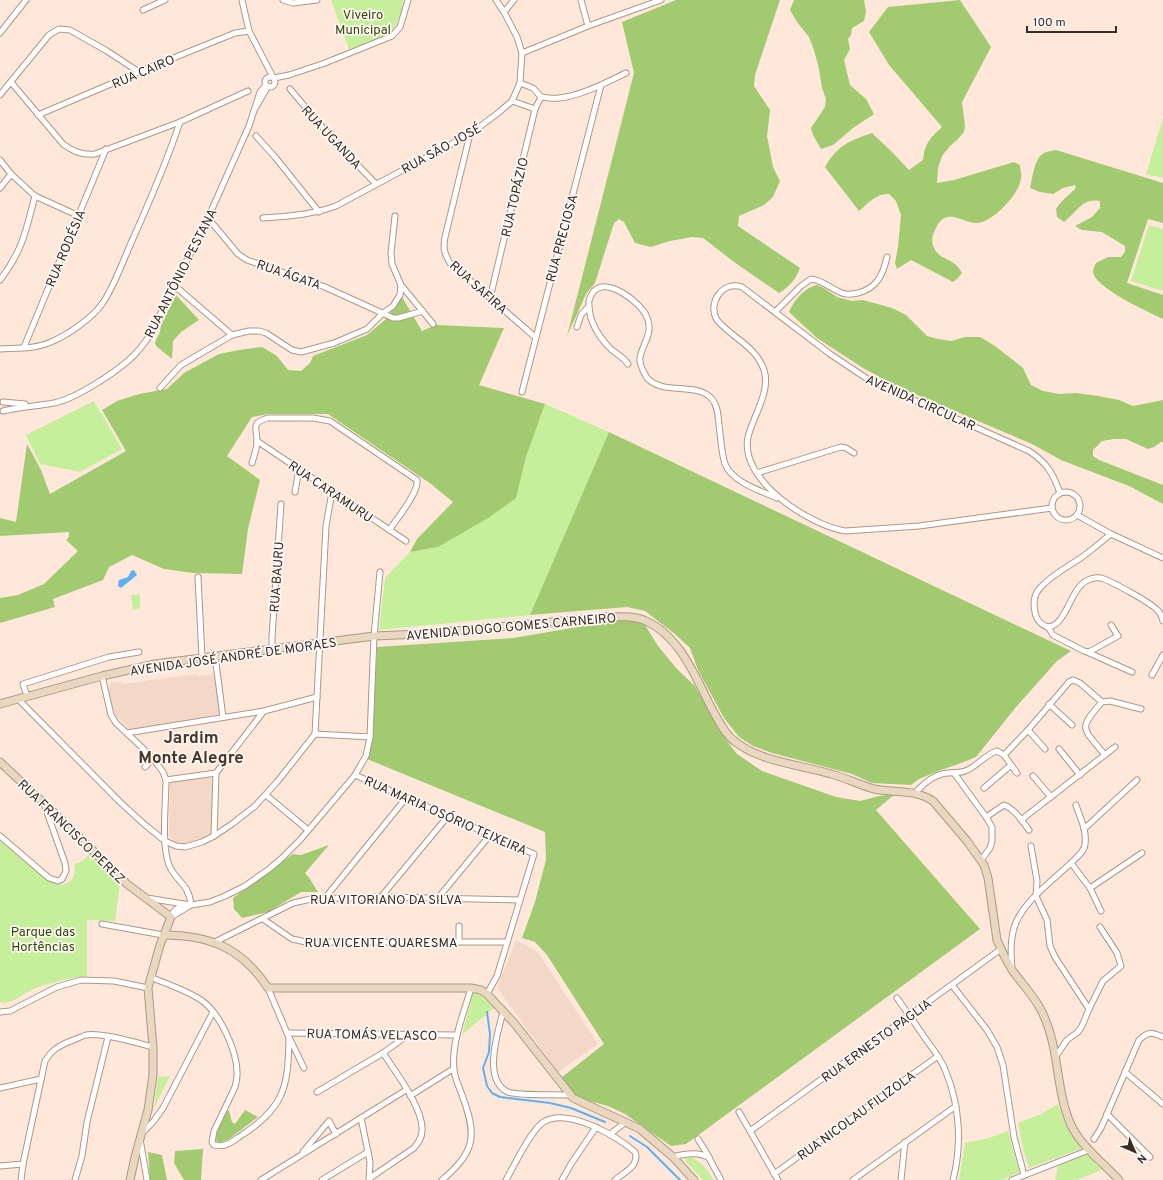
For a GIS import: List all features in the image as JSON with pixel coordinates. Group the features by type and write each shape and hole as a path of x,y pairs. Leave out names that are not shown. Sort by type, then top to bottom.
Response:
{"street":[{"path":"0,33 26,0"},
{"path":"143,10 165,0"},
{"path":"242,0 249,31 264,63 274,79 273,86 267,86 265,83 264,63"},
{"path":"283,0 293,3 317,0"},
{"path":"265,79 269,76 274,79 289,75 325,63 392,36 400,27 408,0"},
{"name":"RUA SÃO JOSÉ","path":"263,218 305,215 336,206 470,134 512,101 520,83 522,53 517,37 496,0"},
{"path":"504,12 514,0"},
{"path":"581,0 588,26"},
{"path":"522,53 588,26 661,0"},
{"path":"0,95 48,35 59,29 70,30 107,50 139,72"},
{"name":"RUA CAIRO","path":"38,115 235,33 249,31"},
{"path":"520,83 533,88 541,97 559,99 601,85 626,73"},
{"path":"11,82 54,135 72,151 86,154 95,154 180,122 248,91"},
{"name":"RUA PRECIOSA","path":"522,392 601,85"},
{"name":"RUA ANTÔNIO PESTANA","path":"2,412 56,402 81,392 128,361 143,345 150,335 208,218 249,126 255,109 267,86"},
{"name":"RUA UGANDA","path":"290,89 335,142 376,184"},
{"name":"RUA TOPÁZIO","path":"490,298 535,109 541,97"},
{"path":"512,101 535,109"},
{"path":"0,348 41,346 64,335 96,311 102,303 126,256 161,176 180,122"},
{"name":"RUA SAFIRA","path":"470,134 443,247 444,252 450,263 535,337"},
{"path":"256,136 275,157 319,212"},
{"name":"RUA RODÉSIA","path":"24,347 106,149"},
{"path":"0,160 11,174 35,196 79,216"},
{"path":"0,188 11,174"},
{"path":"0,280 19,251 25,237 35,196"},
{"path":"395,216 391,253 392,264 401,285 433,324"},
{"name":"RUA ÁGATA","path":"208,218 226,242 238,254 247,260 325,287 393,318 423,311"},
{"path":"776,311 801,286 811,279 822,282 842,293 854,294 864,291 871,287 880,278 884,270 887,257"},
{"path":"160,388 181,365 232,335 250,331 259,331 266,333 292,350 301,352 351,337 367,329 383,313 393,306 399,299 401,285"},
{"path":"175,286 232,335"},
{"name":"AVENIDA CIRCULAR","path":"577,327 581,315 588,307 590,297 596,289 606,286 612,288 622,293 641,307 648,321 649,331 640,359 641,367 648,378 669,388 701,392 712,399 718,410 723,456 726,466 733,474 747,485 780,499 834,530 845,532 919,526 1052,508"},
{"name":"AVENIDA CIRCULAR","path":"780,499 757,473 748,453 747,445 764,388 764,370 754,352 714,316 714,301 722,291 730,286 738,286 753,294 830,354 869,380 1029,451 1040,458 1049,469 1060,493"},
{"path":"588,307 596,329 603,341 628,364"},
{"path":"1,401 4,405 2,412"},
{"name":"RUA ANTÔNIO PESTANA","path":"1,401 38,405"},
{"path":"252,463 257,441 255,432 256,425 261,420 268,418 313,418 330,421 417,480 418,485 414,494 390,530"},
{"name":"RUA CARAMURU","path":"257,441 406,541"},
{"path":"757,473 840,447 846,448 854,453"},
{"path":"295,492 299,469"},
{"path":"18,699 120,802 165,841 176,846 185,847 202,842 214,836 244,816 266,795 315,734 326,526 332,492"},
{"path":"1060,493 1069,493 1077,498 1080,506 1077,515 1069,520 1064,520 1056,516 1052,508 1054,499 1060,493"},
{"name":"RUA BAURU","path":"272,649 280,504"},
{"path":"1077,515 1111,534 1163,558"},
{"path":"1111,534 1039,588 1035,598 1035,614 1038,621 1048,627 1053,635 1086,652 1132,672"},
{"path":"171,917 191,905 210,902 245,886 281,859 355,775 366,756 370,738 374,636 380,572"},
{"path":"198,577 202,658"},
{"path":"1048,627 1054,626 1059,621 1075,592 1083,583 1092,578 1105,580 1152,605 1159,612 1163,621"},
{"name":"AVENIDA DIOGO GOMES CARNEIRO","path":"374,636 422,634 604,617 628,617 645,620 662,631 678,649 724,729 735,742 744,748 767,758 831,774 868,787 915,793 933,801 984,865 988,878 998,940 1001,949 1012,970 1042,1012 1049,1029 1056,1056 1062,1096 1072,1125 1089,1150 1119,1180"},
{"path":"1086,652 1089,652 1118,636 1111,625"},
{"name":"AVENIDA JOSÉ ANDRÉ DE MORAES","path":"0,704 102,676 155,664 374,636"},
{"path":"27,696 23,684 109,657 138,652"},
{"path":"1152,675 1163,655"},
{"path":"215,656 223,717"},
{"path":"102,676 111,715 116,723 153,758 163,772 166,780 166,856 174,874 184,884 189,893 191,905"},
{"path":"1004,755 1028,730 1069,682 1073,680 1080,683 1102,702"},
{"path":"127,733 264,711 317,697"},
{"path":"1105,755 1087,733 1085,723 1089,717 1102,702 1110,701 1141,709"},
{"path":"1049,704 1072,725"},
{"path":"214,836 216,772 264,711"},
{"path":"1028,730 1045,749"},
{"path":"315,734 370,738"},
{"path":"1022,820 1114,747"},
{"path":"1058,749 1080,775"},
{"path":"915,793 921,786 936,776 943,773 959,773 968,770 989,754 997,752 1004,755 1017,773"},
{"path":"145,767 153,758"},
{"name":"RUA FRANCISCO PEREZ","path":"0,762 127,884 171,917"},
{"path":"984,788 1011,765"},
{"path":"166,780 216,772"},
{"path":"954,773 992,828 990,848 981,860"},
{"name":"RUA MARIA OSÓRIO TEIXEIRA","path":"355,775 534,854 497,976 487,994"},
{"path":"1034,776 1051,797"},
{"path":"1084,829 1138,780"},
{"path":"266,795 308,830"},
{"path":"325,898 406,798"},
{"path":"0,836 49,878 58,881 62,879 66,870 65,863 42,802"},
{"path":"986,818 1004,805 1011,809 1029,830"},
{"path":"1012,970 1011,946 1013,931 1019,916 1036,896 1071,864 1086,845 1084,829 1076,806"},
{"path":"381,897 448,816"},
{"path":"438,898 490,835"},
{"path":"1031,846 1037,881 1036,896 1047,920 1050,946 1055,957 1089,1009"},
{"path":"1090,888 1142,853"},
{"path":"1071,864 1090,888 1101,911"},
{"name":"RUA VITORIANO DA SILVA","path":"215,942 293,903 302,900 381,897 520,900"},
{"name":"RUA FRANCISCO PEREZ","path":"146,898 191,905"},
{"path":"130,1180 140,1136 148,1110 153,1075 153,1048 148,988 150,977 163,935 171,917 174,911 183,904"},
{"name":"RUA VICENTE QUARESMA","path":"263,919 292,939 306,942 507,942"},
{"path":"102,924 163,935 184,936 215,942 244,960 257,972 268,988 286,1033 304,1068"},
{"path":"459,926 459,942"},
{"path":"1056,1056 1067,1040 1078,1032 1082,1026 1103,981 1121,966 1117,953 1100,927"},
{"name":"RUA ERNESTO PAGLIA","path":"750,1131 1001,949"},
{"path":"150,977 191,994 206,1004 223,1028 232,1048 236,1061 237,1074 235,1087 214,1131 212,1142 214,1145 221,1146 230,1143 254,1127 275,1107 287,1081 289,1039"},
{"path":"0,1012 10,1011 57,987 81,980 114,981 148,988"},
{"path":"952,984 987,1030 997,1047 1003,1065 1014,1137 1024,1175"},
{"path":"268,988 471,988 481,990 487,994 503,1012 570,1095 578,1101 644,1133 672,1157 694,1180"},
{"path":"442,1180 460,1163 469,1150 472,1140 470,1120 454,1069 457,1035 471,988"},
{"path":"897,998 938,1056 946,1071 956,1106 959,1128 956,1169 953,1180"},
{"path":"140,1136 163,1108 213,1012"},
{"path":"503,1012 497,1036 493,1068 499,1084 509,1092 518,1094 570,1095"},
{"name":"RUA TOMÁS VELASCO","path":"286,1033 457,1035"},
{"path":"1094,1139 1101,1128 1140,1040 1146,1034 1153,1033 1163,1036"},
{"path":"21,1180 41,1079 45,1062 50,1053 56,1048 85,1035 124,1039 153,1048"},
{"path":"317,1092 383,1053 408,1035"},
{"path":"75,1180 82,1156 87,1122 108,1037"},
{"path":"370,1179 414,1148 419,1141 422,1131 421,1122 410,1096 383,1053"},
{"name":"RUA NICOLAU FILIZOLA","path":"774,1174 938,1056"},
{"path":"410,1096 454,1069"},
{"path":"1125,1072 1163,1104"},
{"path":"0,1088 41,1079"},
{"path":"261,1180 406,1090"},
{"path":"853,1180 956,1106"},
{"path":"739,1112 778,1180"},
{"path":"1107,1114 1150,1157"},
{"path":"361,1118 370,1162 370,1179"},
{"path":"506,1180 526,1144 542,1123 559,1118 577,1121 611,1132 635,1152 637,1160 635,1164 615,1180"},
{"path":"299,1157 329,1121 336,1134"},
{"path":"611,1132 623,1123"},
{"path":"562,1180 596,1127"},
{"path":"140,1136 147,1180"},
{"path":"698,1139 720,1180"},
{"path":"901,1180 905,1142"},
{"path":"1012,1180 1089,1150"},
{"path":"322,1180 368,1152"},
{"path":"672,1157 693,1154 706,1156 709,1158"},
{"path":"0,1166 23,1164"}],"shaded area":[{"path":"196,674 198,676 215,674 222,714 131,730 116,716 107,694 110,682 122,681 122,684"},
{"path":"212,777 212,834 203,840 184,846 178,844 172,840 169,835 170,782"},
{"path":"516,940 538,952 598,1044 558,1072 497,988"}],"green space":[{"name":"Viveiro Municipal","path":"331,0 403,0 401,13 392,33 349,49"},
{"path":"676,0 780,0 755,75 754,86 770,110 767,136 773,167 780,181 773,197 764,205 739,216 738,226 800,268 792,282 779,293 734,262 703,238 692,237 670,241 651,247 635,243 624,222 619,219 614,223 595,283 586,294 567,336 634,73 622,22"},
{"path":"794,0 864,0 866,11 864,21 852,28 851,35 848,39 850,49 844,60 850,85 866,99 874,114 853,128 833,145 821,149 813,135 811,128 825,107 826,99 822,88 814,50 809,37 790,10"},
{"path":"960,0 991,47 962,102 965,126 964,132 942,156 938,168 937,183 954,180 1014,162 1020,165 1021,176 1020,184 1012,197 994,216 988,220 976,223 951,217 945,218 940,222 933,234 932,244 940,255 955,264 962,273 953,282 911,260 897,269 895,263 901,215 896,201 889,194 881,195 873,199 859,211 825,167 835,154 850,141 872,133 909,170 923,160 925,149 929,141 942,127 889,65 869,32 888,7"},
{"path":"1163,118 1163,178 1146,174"},
{"path":"1056,150 1163,183 1163,223 1148,219 1127,283 1163,295 1163,319 1112,292 1096,278 1093,272 1096,263 1108,257 1121,257 1125,252 1125,246 1102,232 1082,230 1075,226 1092,217 1100,208 1100,201 1088,202 1084,204 1064,222 1057,217 1056,209 1061,202 1076,188 1075,185 1063,188 1053,194 1040,192 1030,188 1036,162 1042,154"},
{"path":"1149,225 1163,229 1163,291 1131,281"},
{"path":"817,285 837,297 852,301 863,300 892,308 906,315 927,336 951,341 965,337 980,337 995,346 1023,368 1031,385 1043,391 1060,394 1076,393 1098,396 1119,400 1133,406 1163,400 1163,442 1148,449 1126,439 1102,441 1093,450 1093,456 1099,460 1163,485 1163,504 1129,486 1061,460 1032,444 896,386 863,368 817,338 789,312 800,295"},
{"path":"176,295 199,320 181,332 173,341 172,359 156,346 155,342 160,332 161,325"},
{"path":"402,297 422,331 436,325 504,328 479,385 545,404 526,457 516,498 488,518 438,547 410,552 417,539 453,502 431,484 328,414 268,414 252,417 227,456 260,480 248,529 242,574 193,573 164,569 132,555 109,567 103,580 53,599 55,607 0,623 0,598 18,595 44,584 78,551 66,540 69,537 69,532 0,536 0,518 16,522 27,444 41,470 50,494 126,451 102,410 117,401 139,394 167,389 184,373 219,354 239,350 262,347 277,356 288,370 301,371 310,363 313,356 367,335 386,319"},
{"path":"94,401 122,449 80,472 40,464 26,435"},
{"path":"545,404 609,432 530,615 379,630 385,578 410,552 438,547 516,498 526,457"},
{"path":"609,432 1071,651 1057,661 1016,707 976,757 919,779 911,785 872,783 852,774 772,753 753,746 739,737 724,718 698,670 690,648 675,634 645,611 627,607 530,615"},
{"path":"140,594 140,608 133,610 131,595"},
{"path":"626,619 645,625 658,646 677,669 695,686 727,741 737,754 762,771 836,797 860,801 895,794 876,810 980,929 686,1144 671,1146 625,1114 608,1106 579,1098 569,1090 561,1078 604,1044 547,955 535,942 522,938 535,902 546,860 545,832 367,759 373,740 377,647 513,638"},
{"name":"Parque das Hortências","path":"0,840 58,885 63,885 70,882 75,873 74,864 83,861 90,853 120,883 115,921 87,920 87,976 48,984 7,1003 0,1002"},
{"path":"329,845 305,873 318,892 301,892 268,912 242,918 234,909 233,898 293,854 301,855"},
{"path":"473,993 481,995 494,1008 462,1035"},
{"path":"170,1076 154,1108 158,1077"},
{"path":"1058,1104 1065,1123 1082,1147 1029,1168 1023,1149 1018,1123 1039,1115"},
{"path":"226,1110 229,1111 232,1122 235,1124 245,1110 258,1117 229,1139 220,1143 216,1141 217,1132"},
{"path":"1008,1131 1019,1171 1018,1173 1002,1180 959,1180 965,1143 989,1138"},
{"path":"203,1149 201,1180 184,1180 174,1163 175,1151"},
{"path":"148,1152 162,1155 167,1180 150,1180"},
{"path":"1086,1155 1089,1156 1101,1170 1077,1180 1055,1180 1058,1166"},
{"path":"690,1157 704,1166 713,1180 703,1180 685,1160 686,1158"}],"water":[{"path":"134,570 137,575 121,588 119,587 119,580 128,577 131,571"}],"waterway":[{"path":"487,1012 490,1034 489,1052 483,1068 487,1086 492,1093 500,1097 550,1103 571,1108 605,1122"},
{"path":"630,1136 647,1147 680,1180"}],"district":[{"name":"Jardim Monte Alegre","path":"191,747"}]}
